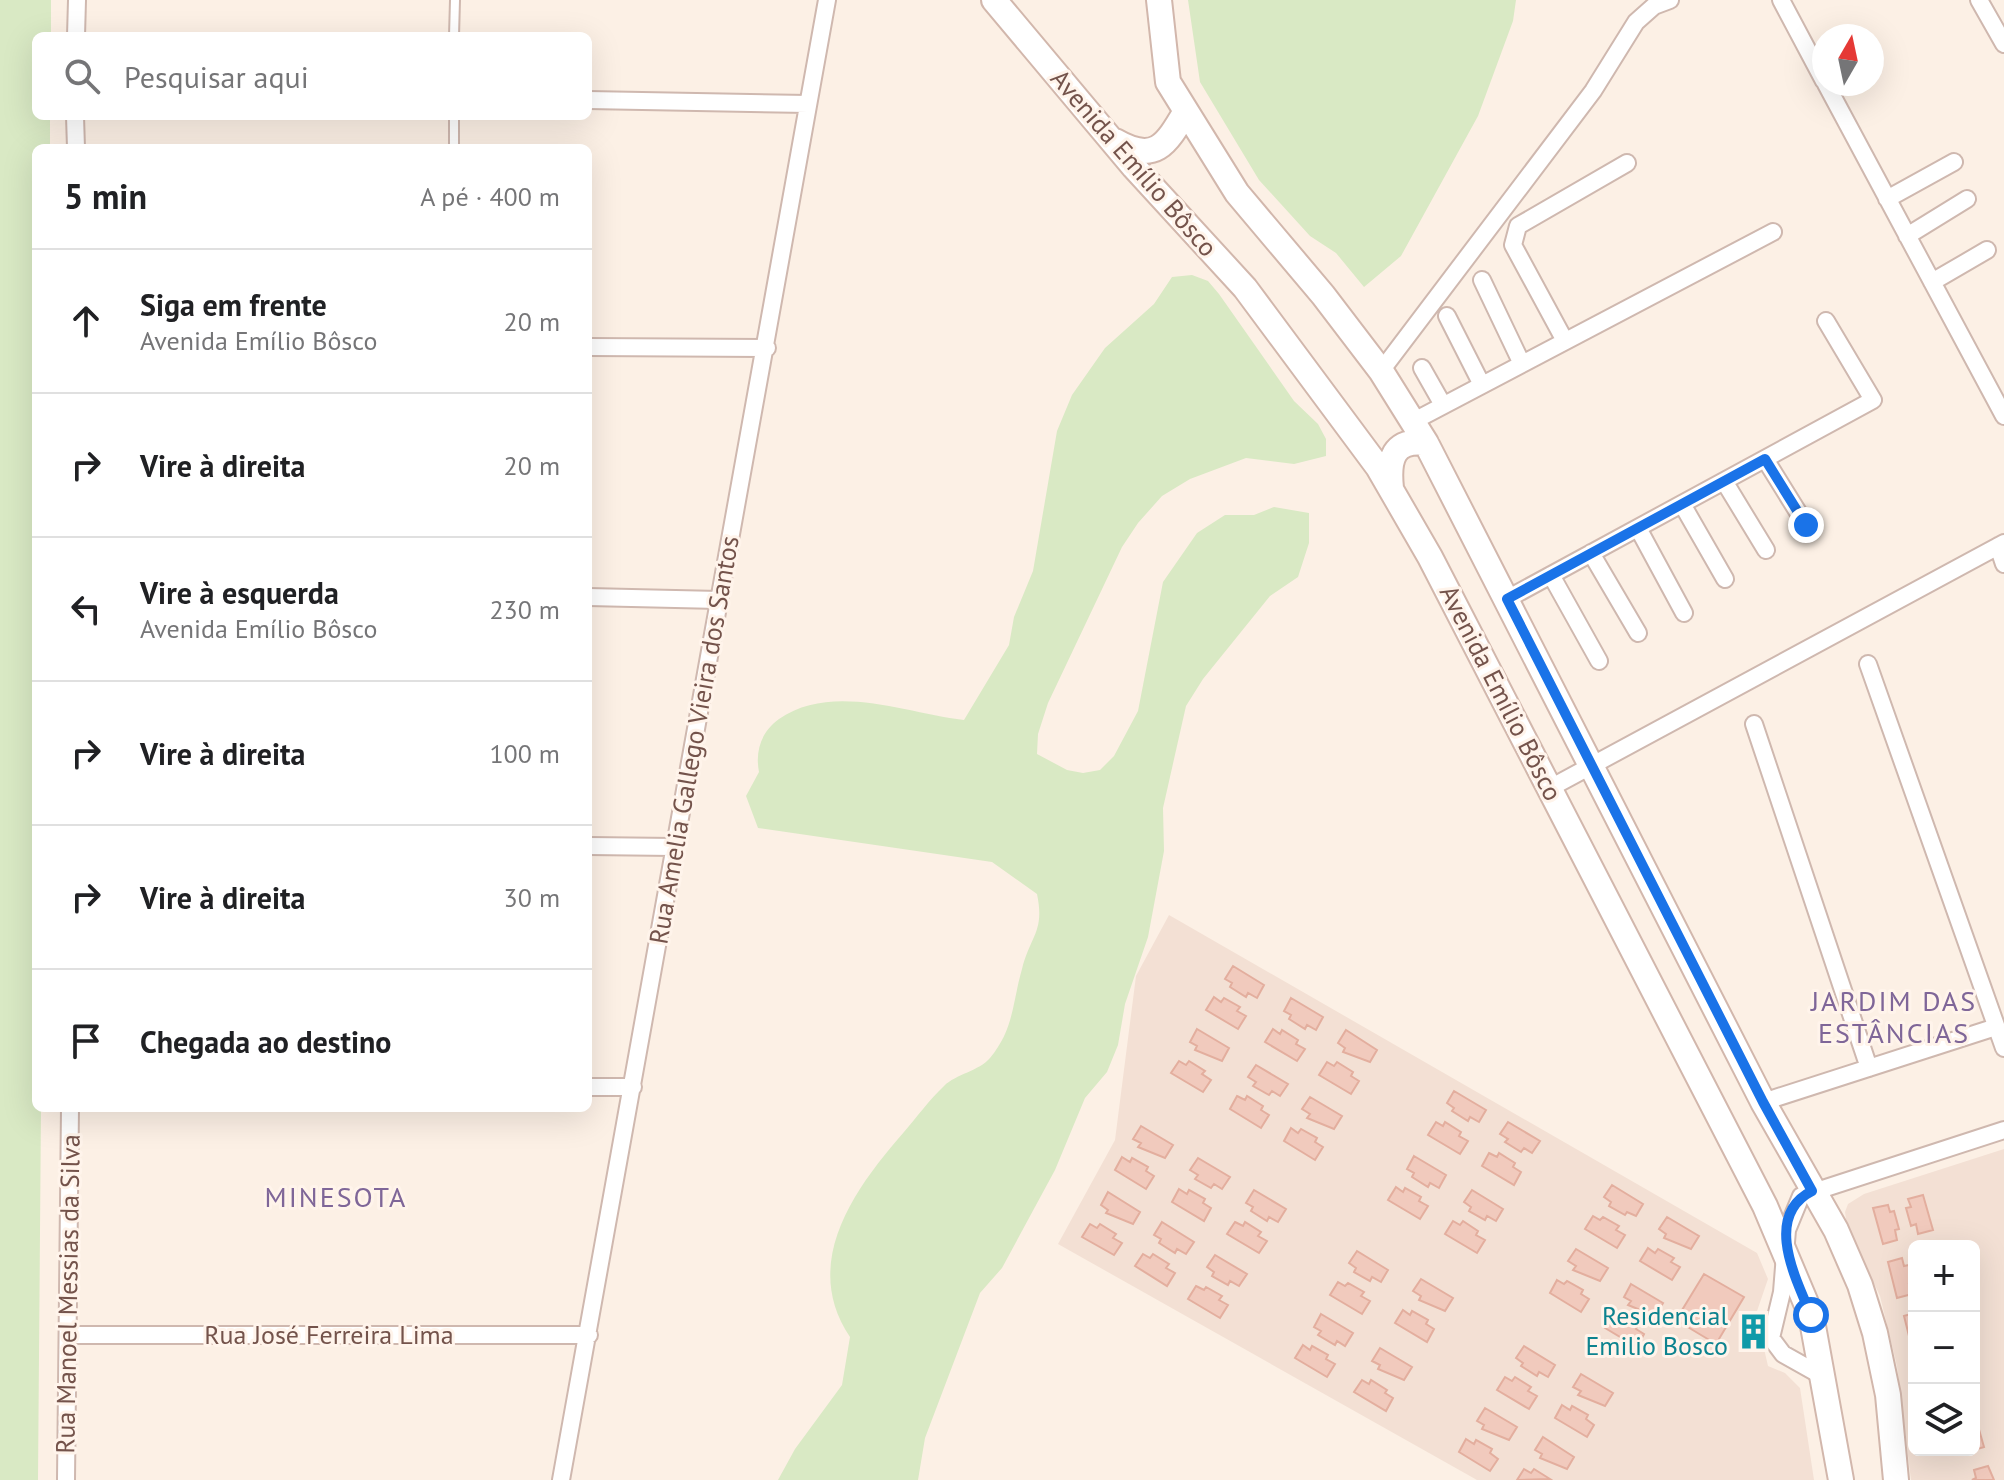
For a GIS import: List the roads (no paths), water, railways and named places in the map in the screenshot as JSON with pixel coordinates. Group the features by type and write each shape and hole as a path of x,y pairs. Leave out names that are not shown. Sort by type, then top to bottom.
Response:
{"main road":[{"name":"Avenida Emílio Bôsco","path":"994,0 1109,138 1237,281 1333,403 1391,489 1430,557 1741,1158 1785,1253 1811,1315 1841,1480"},
{"name":"Avenida Emílio Bôsco","path":"1159,0 1168,82 1237,193 1381,371 1426,443 1763,1102 1836,1230 1860,1285 1875,1333 1888,1395 1896,1480"},
{"path":"1109,138 1133,151 1157,149 1169,140 1186,111"},
{"path":"1391,489 1389,470 1394,451 1402,443 1426,443"}],"street":[{"path":"76,32 77,0"},
{"name":"Rua Amelia Gallego Vieira dos Santos","path":"561,1480 767,348 827,0"},
{"path":"1381,371 1593,91 1636,22 1654,6 1670,0"},
{"path":"1781,0 1812,58"},
{"path":"1979,0 2004,44"},
{"path":"1832,96 2004,416"},
{"path":"592,100 808,104"},
{"path":"75,120 76,144"},
{"path":"1887,199 1954,162"},
{"path":"1565,341 1513,245 1518,226 1627,163"},
{"path":"1907,236 1967,199"},
{"path":"1412,422 1773,232"},
{"path":"1932,282 1987,250"},
{"path":"1482,280 1522,364"},
{"path":"1447,316 1482,385"},
{"path":"1507,599 1873,400 1826,321"},
{"path":"592,347 767,348"},
{"path":"1422,368 1443,405"},
{"path":"1765,459 1806,525"},
{"path":"1724,481 1766,550"},
{"path":"1682,504 1725,579"},
{"path":"1638,528 1684,613"},
{"path":"1550,788 1590,763 2001,545 2004,564"},
{"path":"1591,553 1638,633"},
{"path":"1551,575 1599,661"},
{"path":"592,597 719,600"},
{"path":"1868,664 2004,1048"},
{"path":"1754,724 1869,1068"},
{"path":"592,846 674,847"},
{"path":"1763,1102 1996,1027"},
{"path":"592,1087 633,1087"},
{"name":"Rua Manoel Messias da Silva","path":"66,1480 70,1112"},
{"path":"1824,1377 1774,1348 1771,1338 1782,1292 1785,1253 1794,1206 1801,1196 2004,1130"},
{"name":"Rua José Ferreira Lima","path":"69,1335 589,1335"}],"lane":[{"path":"454,32 455,0"},
{"path":"454,120 454,144"}],"place":[{"name":"Residencial Emilio Bosco","path":"1754,1331"}],"district":[{"name":"JARDIM DAS ESTÂNCIAS","path":"1894,1017"},
{"name":"MINESOTA","path":"336,1197"}]}
